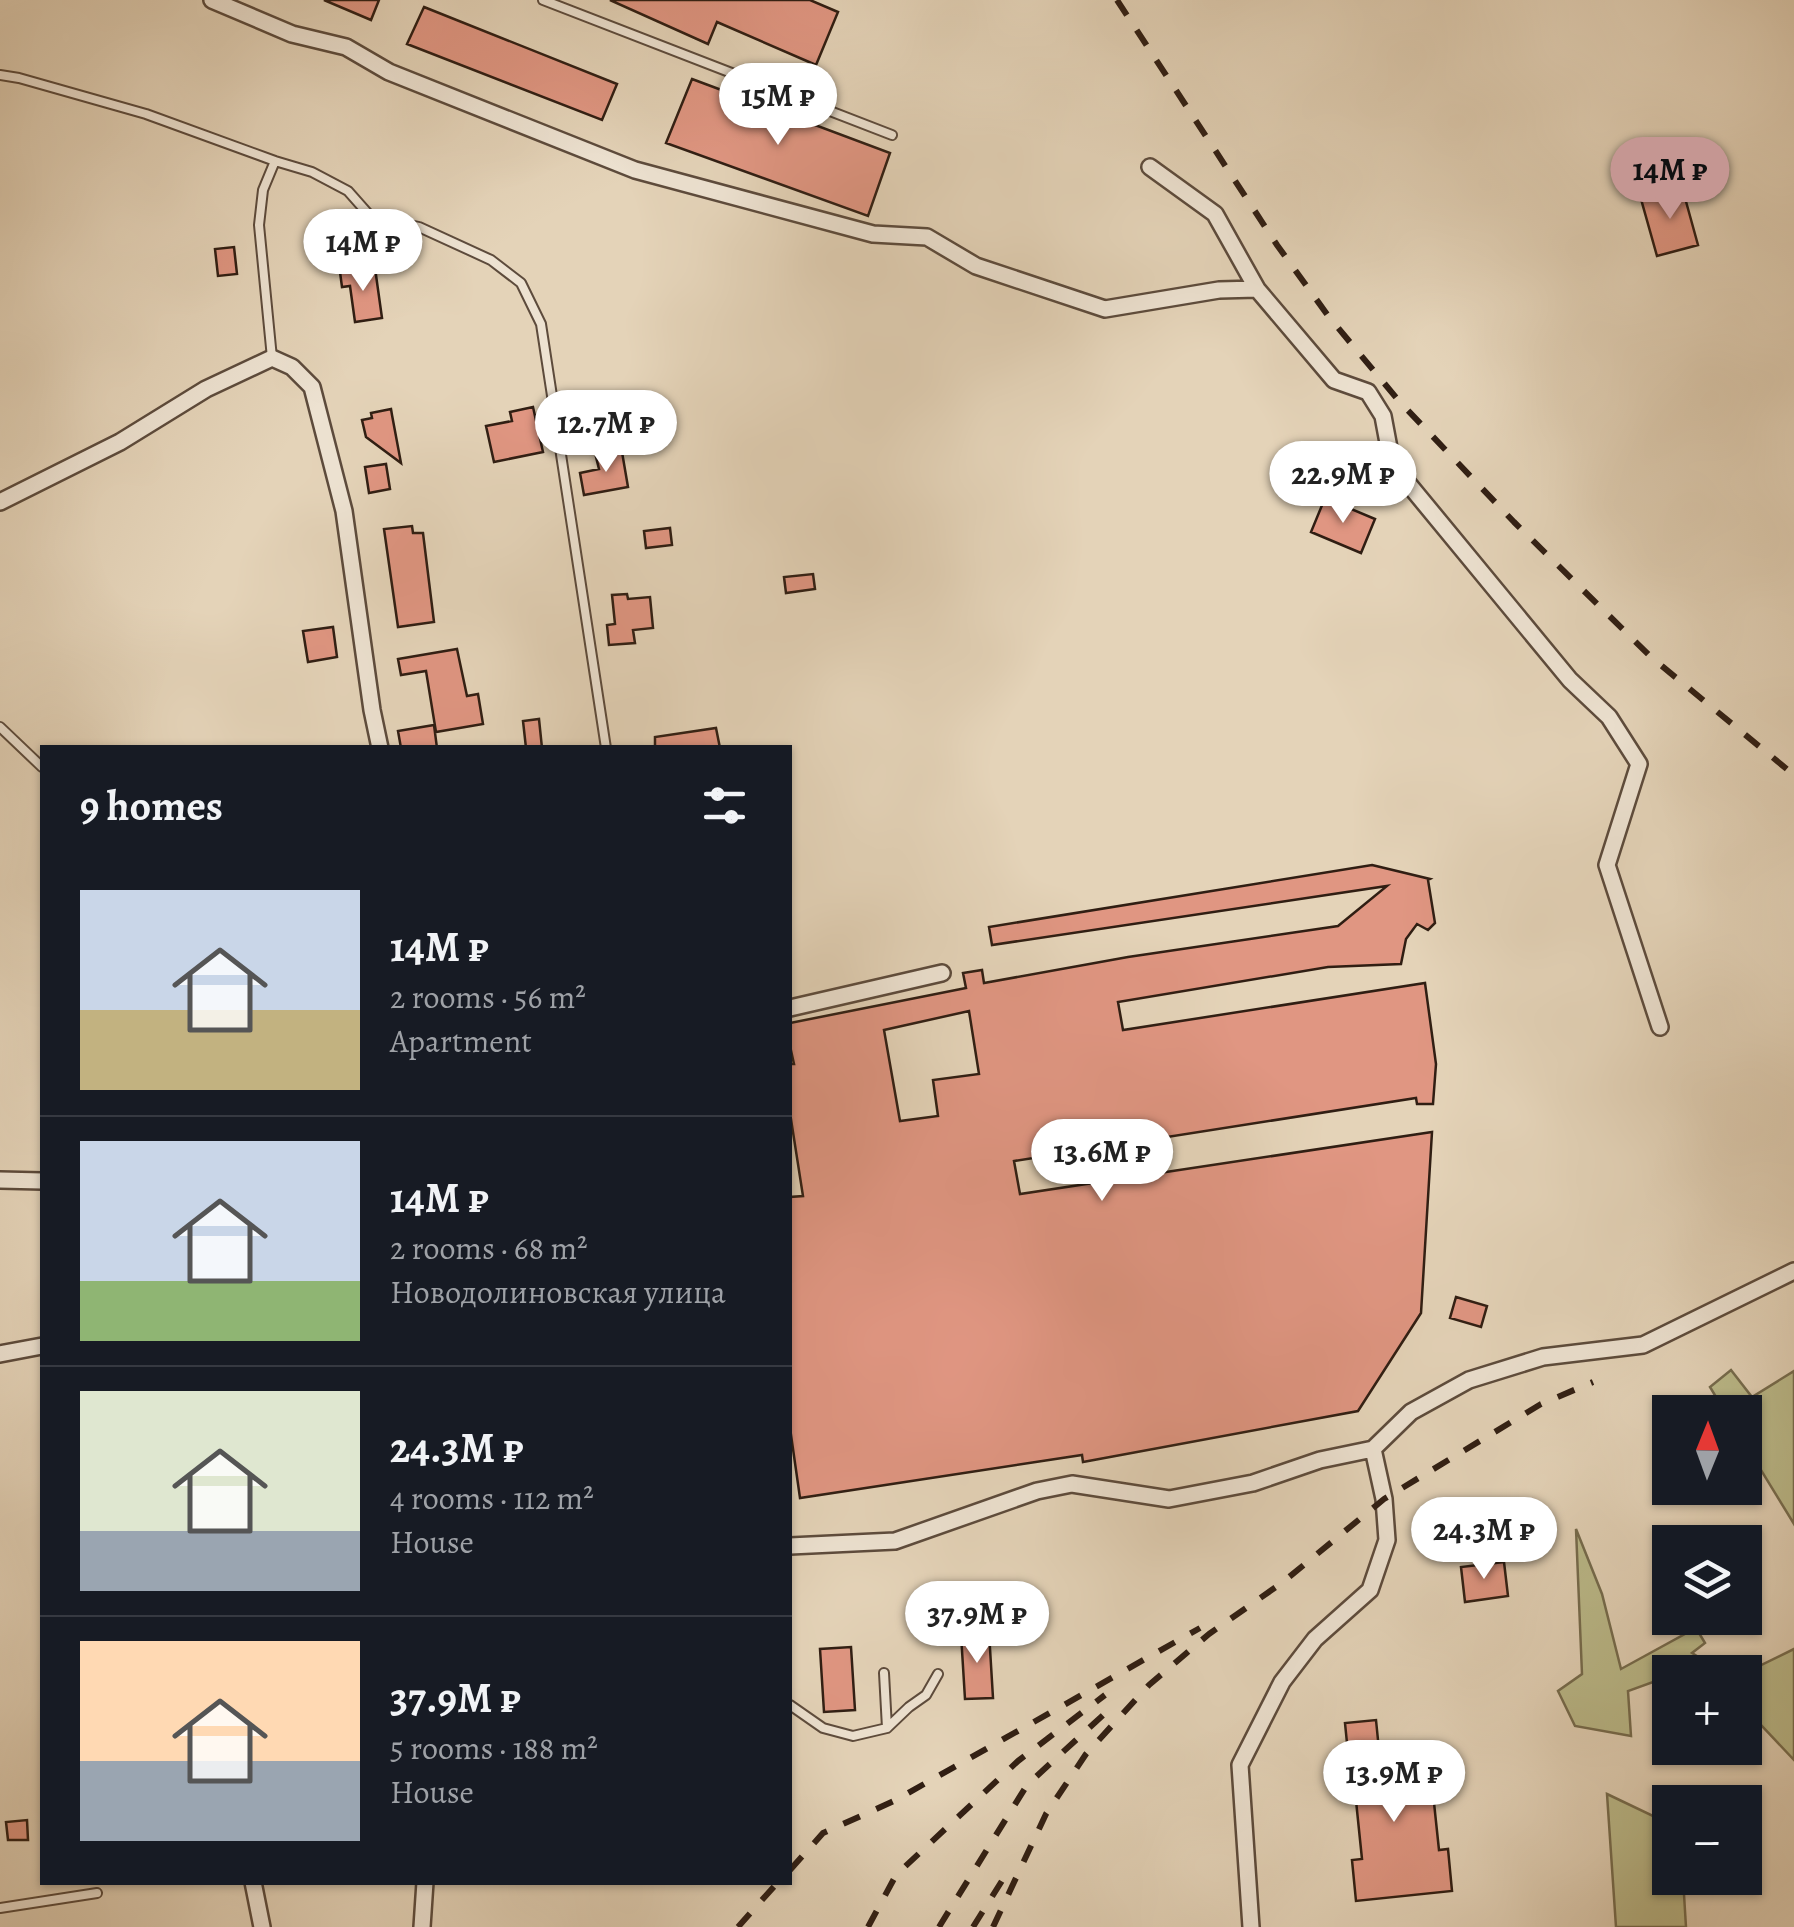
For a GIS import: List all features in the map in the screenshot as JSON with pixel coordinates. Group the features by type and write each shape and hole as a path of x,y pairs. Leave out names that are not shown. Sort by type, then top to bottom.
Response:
{"street":[{"path":"212,0 292,34 346,47 389,72 635,170 873,234 927,238 976,266 1105,309 1219,290 1257,289"},
{"path":"1150,167 1215,214 1257,289 1334,380 1368,392 1383,416 1392,464 1570,680 1609,717 1639,764 1608,864 1660,1027"},
{"path":"0,502 120,442 206,388 272,358 292,367 312,386 344,511 379,745"},
{"path":"792,1008 942,973"},
{"path":"0,1180 40,1180"},
{"path":"792,1546 895,1541 1037,1491 1072,1484 1169,1499 1253,1482 1320,1460 1373,1449 1411,1412 1469,1380 1543,1357 1642,1344 1794,1271"},
{"path":"0,1354 40,1346"},
{"path":"1251,1927 1240,1764 1282,1682 1315,1639 1370,1590 1387,1540 1384,1498 1373,1449"},
{"path":"254,1885 262,1927"},
{"path":"422,1927 426,1885"}],"lane":[{"path":"543,0 892,135"},
{"path":"0,75 146,114 312,172 348,191 371,217 419,227 490,260 522,283 541,324 606,745"},
{"path":"272,358 259,226 263,190 274,161"},
{"path":"0,727 40,765"},
{"path":"884,1673 887,1728"},
{"path":"792,1706 822,1728 853,1736 887,1728 926,1696 938,1674"},
{"path":"0,1908 97,1893"}],"shaded area":[{"path":"1731,1370 1750,1395 1715,1395 1710,1387"},
{"path":"1794,1371 1794,1524 1762,1472 1762,1395 1755,1395"},
{"path":"1576,1529 1602,1594 1621,1669 1683,1635 1700,1635 1705,1643 1692,1653 1695,1655 1652,1655 1652,1682 1628,1691 1631,1736 1575,1726 1558,1691 1582,1674"},
{"path":"1794,1649 1794,1760 1762,1726 1762,1665"},
{"path":"1607,1794 1652,1815 1652,1895 1684,1895 1686,1927 1616,1927"}],"building":[{"path":"324,0 379,0 371,20"},
{"path":"610,0 810,0 838,12 816,65 717,22 708,44"},
{"path":"424,7 617,84 602,120 407,44"},
{"path":"692,79 890,153 868,216 666,143"},
{"path":"1682,187 1698,245 1657,256 1641,199"},
{"path":"234,247 237,274 218,276 215,249"},
{"path":"375,268 382,318 355,322 350,286 342,287 340,272"},
{"path":"533,407 543,452 494,462 486,426 512,421 510,412"},
{"path":"391,409 401,463 366,437 362,420 372,418 371,413"},
{"path":"622,452 628,487 584,495 580,473 599,469 596,457"},
{"path":"386,464 390,489 369,493 365,467"},
{"path":"1325,498 1375,519 1361,553 1311,532"},
{"path":"412,526 413,533 423,533 434,622 398,627 384,529"},
{"path":"670,528 672,545 646,548 644,531"},
{"path":"813,574 815,589 786,593 784,577"},
{"path":"627,594 628,599 650,597 653,628 633,630 635,643 609,645 607,625 615,624 612,595"},
{"path":"333,627 337,657 308,662 303,631"},
{"path":"457,649 467,696 478,694 483,724 436,732 426,671 401,675 398,659"},
{"path":"539,719 542,745 526,745 523,721"},
{"path":"434,725 437,745 400,745 398,731"},
{"path":"716,728 719,745 655,745 655,737"},
{"path":"1372,865 1430,879 1435,923 1428,930 1417,924 1406,939 1401,964 1328,967 1118,1002 1123,1030 1425,983 1436,1064 1433,1104 1417,1104 1416,1098 1014,1161 1020,1194 1432,1132 1421,1313 1358,1411 1083,1462 1082,1455 800,1498 792,1442 792,1197 803,1196 792,1126 792,1023 966,988 963,973 982,970 984,983 1338,926 1387,886 992,945 989,927","holes":["969,1011 979,1074 933,1080 938,1116 900,1121 884,1030"]},
{"path":"1456,1297 1487,1306 1481,1327 1450,1318"},
{"path":"1504,1562 1508,1596 1465,1602 1461,1567"},
{"path":"989,1632 993,1698 965,1699 961,1634"},
{"path":"851,1647 855,1710 824,1712 820,1649"},
{"path":"1376,1720 1381,1770 1430,1765 1439,1850 1448,1849 1452,1891 1356,1901 1352,1860 1362,1859 1345,1723"},
{"path":"27,1820 28,1840 8,1840 6,1822"}],"railway":[{"path":"1117,0 1277,245 1329,317 1399,401 1651,657 1794,775"},
{"path":"993,1927 1046,1814 1086,1754 1149,1685 1384,1499 1541,1404 1593,1382"},
{"path":"792,1868 823,1833 894,1801 1200,1628"},
{"path":"868,1927 896,1875 1018,1761 1105,1695"},
{"path":"939,1927 1027,1785 1113,1706"},
{"path":"973,1927 1005,1876"},
{"path":"738,1927 775,1885"}]}
